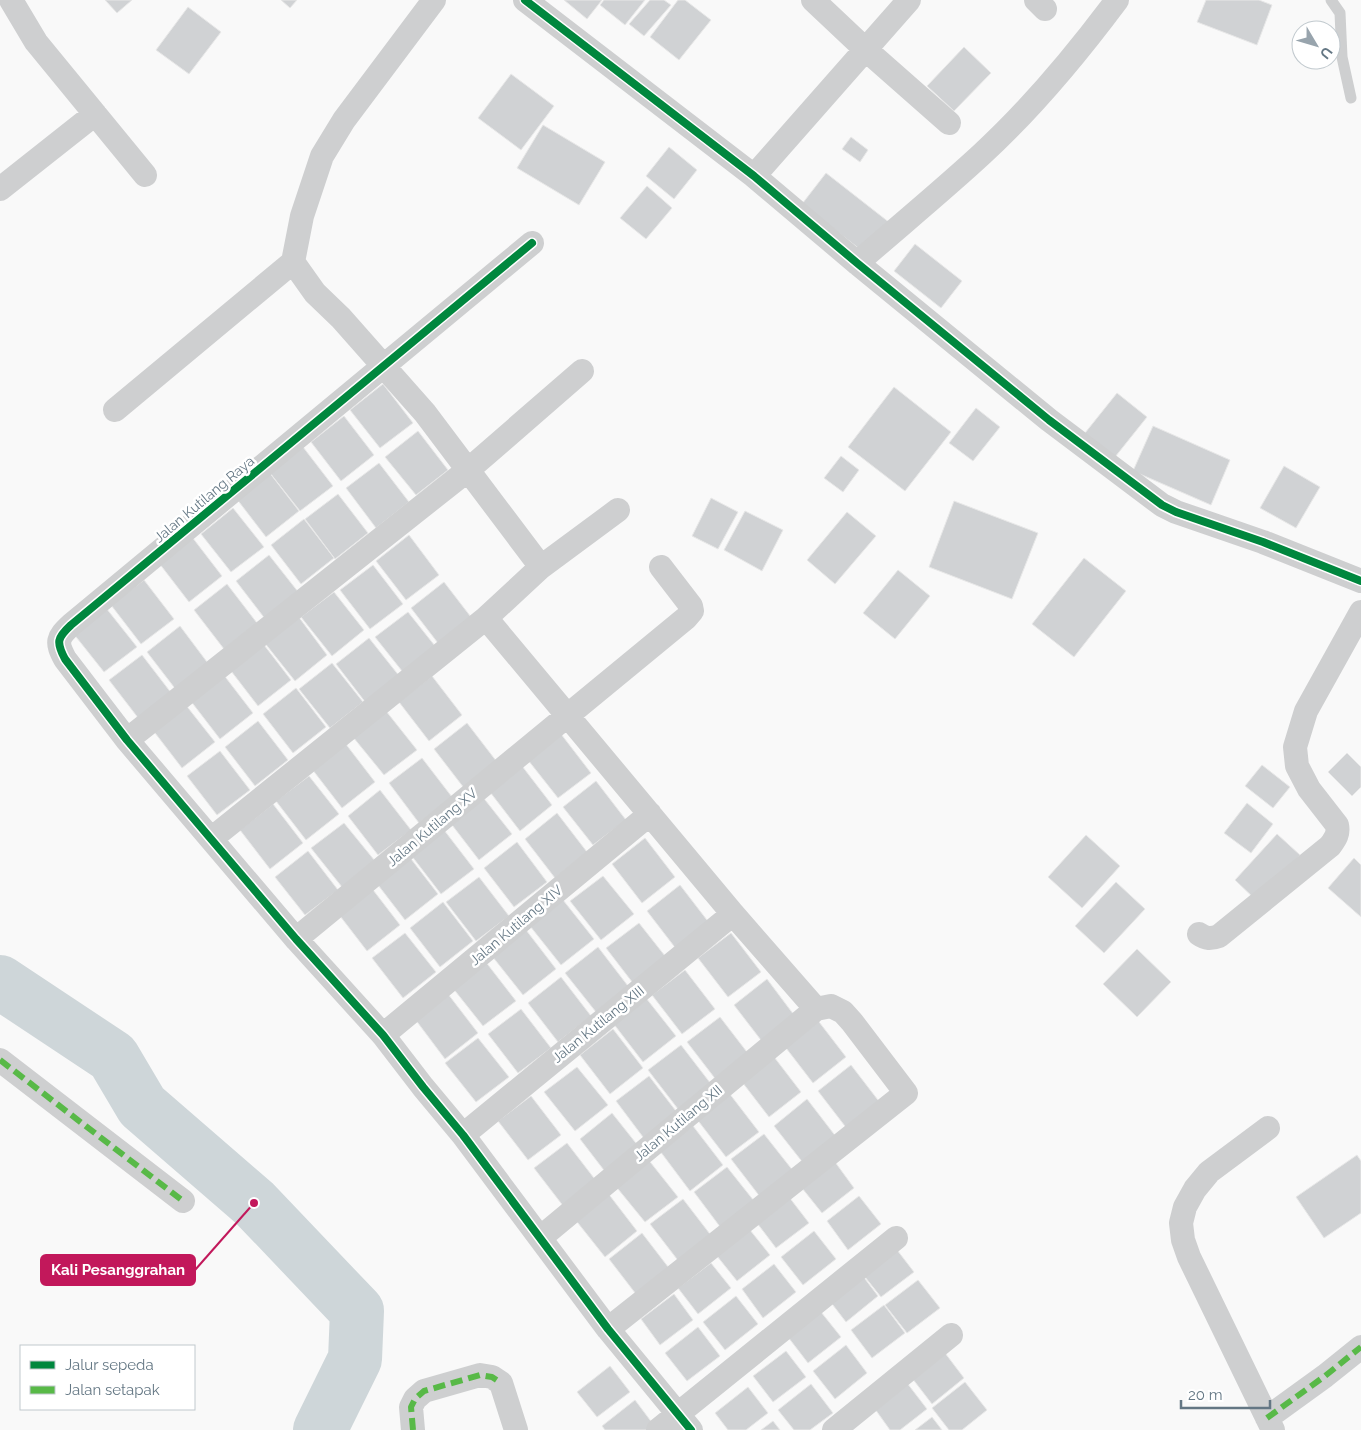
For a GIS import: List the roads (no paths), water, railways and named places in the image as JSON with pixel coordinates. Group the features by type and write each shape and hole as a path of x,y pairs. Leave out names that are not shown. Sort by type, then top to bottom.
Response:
{"street":[{"path":"11,0 36,42 145,175"},
{"path":"115,410 293,262 302,216 322,156 344,120 434,0"},
{"path":"813,0 949,123"},
{"path":"754,176 909,0"},
{"path":"856,263 983,153 1043,92 1087,40 1117,0"},
{"path":"534,3 754,176 856,263 1049,420 1162,505 1176,512 1263,542 1361,581"},
{"path":"0,189 95,114"},
{"name":"Jalan Kutilang Raya","path":"127,740 65,659 58,647 60,635 532,243"},
{"path":"293,262 315,293 341,318 425,414 541,567"},
{"path":"582,371 468,470 127,740 296,939 383,1035 463,1135 608,1329 684,1422"},
{"path":"211,839 486,618 541,567 618,510"},
{"name":"Jalan Kutilang XV","path":"296,939 690,614 692,611 690,606 661,567"},
{"path":"1199,934 1205,938 1212,939 1219,936 1330,846 1336,838 1339,832 1337,825 1309,789 1297,766 1295,747 1306,711 1361,612"},
{"path":"486,618 733,914 816,1009 831,1006 843,1012 906,1093 608,1329"},
{"name":"Jalan Kutilang XIV","path":"383,1035 650,814"},
{"name":"Jalan Kutilang XIII","path":"463,1135 733,914"},
{"name":"Jalan Kutilang XII","path":"540,1238 816,1009"},
{"path":"0,1060 183,1201"},
{"path":"1268,1128 1209,1172 1195,1189 1185,1207 1180,1223 1189,1257 1270,1424 1361,1347"},
{"path":"658,1430 684,1422 896,1238"},
{"path":"834,1430 951,1335"},
{"path":"413,1430 411,1407 415,1399 424,1391 480,1375 492,1377 501,1383 516,1430"}],"lane":[{"path":"1331,0 1340,13 1342,57 1351,98"}],"waterway":[{"path":"0,982 113,1057 142,1106 254,1203 357,1311 355,1359 320,1430"}],"place":[{"name":"Kali Pesanggrahan","path":"254,1203"}]}
